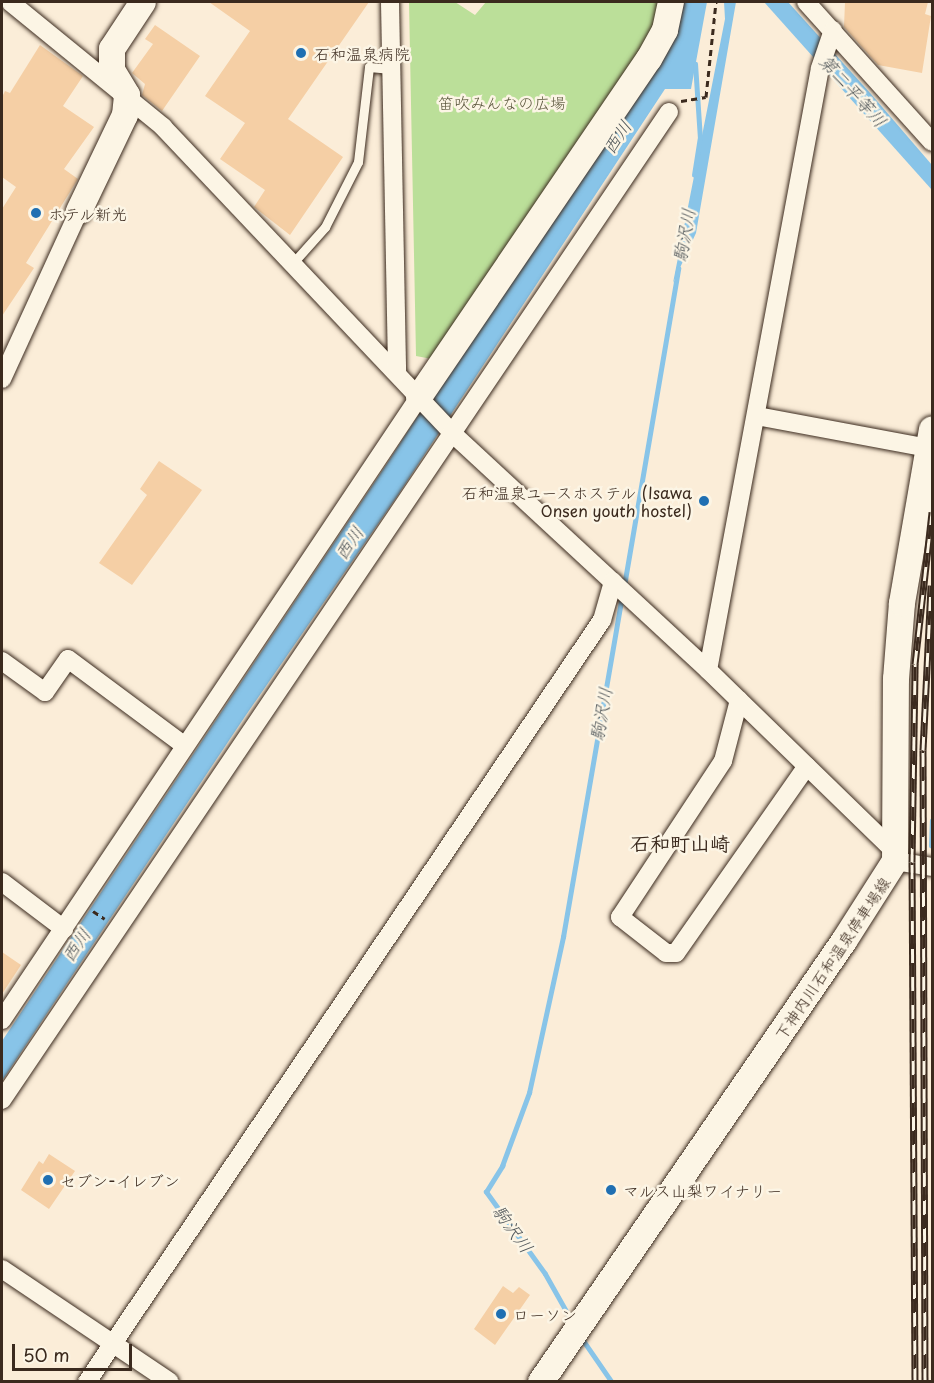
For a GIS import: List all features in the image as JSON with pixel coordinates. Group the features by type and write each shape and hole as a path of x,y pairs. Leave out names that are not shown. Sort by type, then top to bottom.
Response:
{"main road":[{"path":"79,211 118,132 127,95 112,70 112,49 143,2"},
{"path":"421,400 649,59 665,30 671,2"},
{"path":"894,856 896,679 902,603 930,439"},
{"name":"下神内川石和温泉停車場線","path":"541,1382 844,942 894,856"}],"street":[{"path":"10,2 127,95 163,127 449,429 708,670 807,766 894,856 933,867"},
{"path":"390,2 398,373"},
{"path":"806,2 830,34 933,142"},
{"path":"708,670 820,68 830,34"},
{"path":"2,1100 119,928 449,429 669,112"},
{"path":"2,379 79,211"},
{"path":"2,1020 184,745 421,400"},
{"path":"757,416 930,439"},
{"path":"87,1382 602,620 614,582"},
{"path":"2,661 45,692 68,659 184,745"},
{"path":"739,700 723,761 620,917 666,953 676,953 807,766"},
{"path":"2,882 64,929"},
{"path":"2,1269 114,1342 170,1382"}],"lane":[{"path":"292,264 325,227 358,162 369,67 391,69"}],"path":[{"path":"686,100 706,97 716,2"},
{"path":"81,902 119,928"}],"green space":[{"name":"笛吹みんなの広場","path":"409,2 455,2 475,15 486,2 661,2 652,36 437,360 416,356"}],"water":[{"name":"西川","path":"677,2 707,2 691,89 665,89 398,495 246,715 2,1081 2,1041 388,462 548,214"},
{"path":"724,2 736,2 696,233 673,283 725,19"},
{"name":"第二平等川","path":"764,2 788,2 871,94 932,165 932,190"}],"building":[{"path":"209,2 369,2 288,119 343,157 290,235 254,207 265,190 220,159 245,123 205,96 250,31"},
{"path":"845,2 928,2 925,14 931,16 922,73 878,65 844,27"},
{"path":"155,25 200,56 162,111 142,95 145,84 132,73 153,44 145,39"},
{"path":"40,45 83,76 63,106 94,127 64,169 78,179 26,263 34,268 2,316 2,209 16,187 2,177 2,97 5,91 10,93"},
{"path":"159,461 202,490 132,585 99,563 147,495 140,489"},
{"path":"2,952 21,965 2,994"},
{"name":"セブン-イレブン","path":"49,1154 75,1171 49,1209 21,1190 39,1161 43,1164"},
{"path":"503,1286 513,1293 519,1287 530,1295 495,1345 474,1329"}],"waterway":[{"name":"駒沢川","path":"694,175 700,139 695,64"},
{"name":"駒沢川","path":"624,586 678,269"},
{"name":"駒沢川","path":"572,1322 545,1274 486,1192 502,1166 529,1093 563,937 622,597"},
{"path":"931,846 932,821"},
{"name":"駒沢川","path":"581,1337 612,1382"}],"railway":[{"path":"915,1382 912,862 915,664 932,512"},
{"path":"925,1382 923,750 931,585"}],"place":[{"name":"石和温泉病院","path":"301,53"},
{"name":"ホテル新光","path":"36,213"},
{"name":"石和温泉ユースホステル (Isawa Onsen youth hostel)","path":"704,501"},
{"name":"セブン-イレブン","path":"48,1180"},
{"name":"マルス山梨ワイナリー","path":"611,1190"},
{"name":"ローソン","path":"501,1314"}],"district":[{"name":"石和町山崎","path":"680,843"}]}
